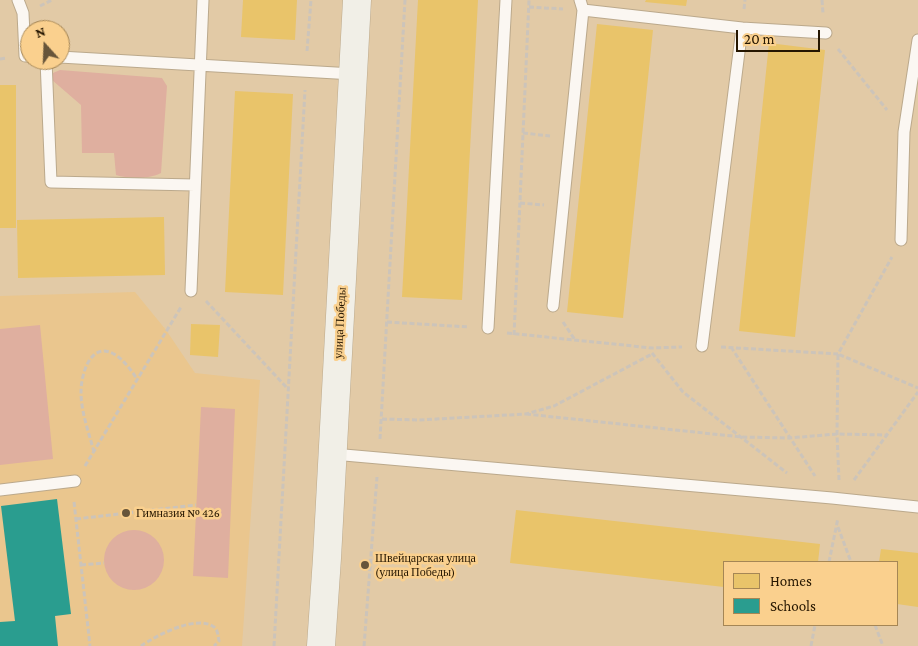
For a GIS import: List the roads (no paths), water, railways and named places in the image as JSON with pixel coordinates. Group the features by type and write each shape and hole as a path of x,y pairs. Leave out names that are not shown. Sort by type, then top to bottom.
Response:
{"main road":[{"name":"улица Победы","path":"321,646 358,0"}],"lane":[{"path":"18,0 23,20"},
{"path":"191,291 202,0"},
{"path":"488,328 506,0"},
{"path":"553,306 571,138 581,5 742,28 826,33"},
{"path":"702,346 742,28"},
{"path":"901,240 904,132 918,40"},
{"path":"70,58 353,74"},
{"path":"46,70 51,182 195,184"},
{"path":"333,454 836,498 918,507"},
{"path":"0,490 73,481"}],"place":[{"name":"Гимназия № 426","path":"126,513"},
{"name":"Швейцарская улица (улица Победы)","path":"365,565"}]}
